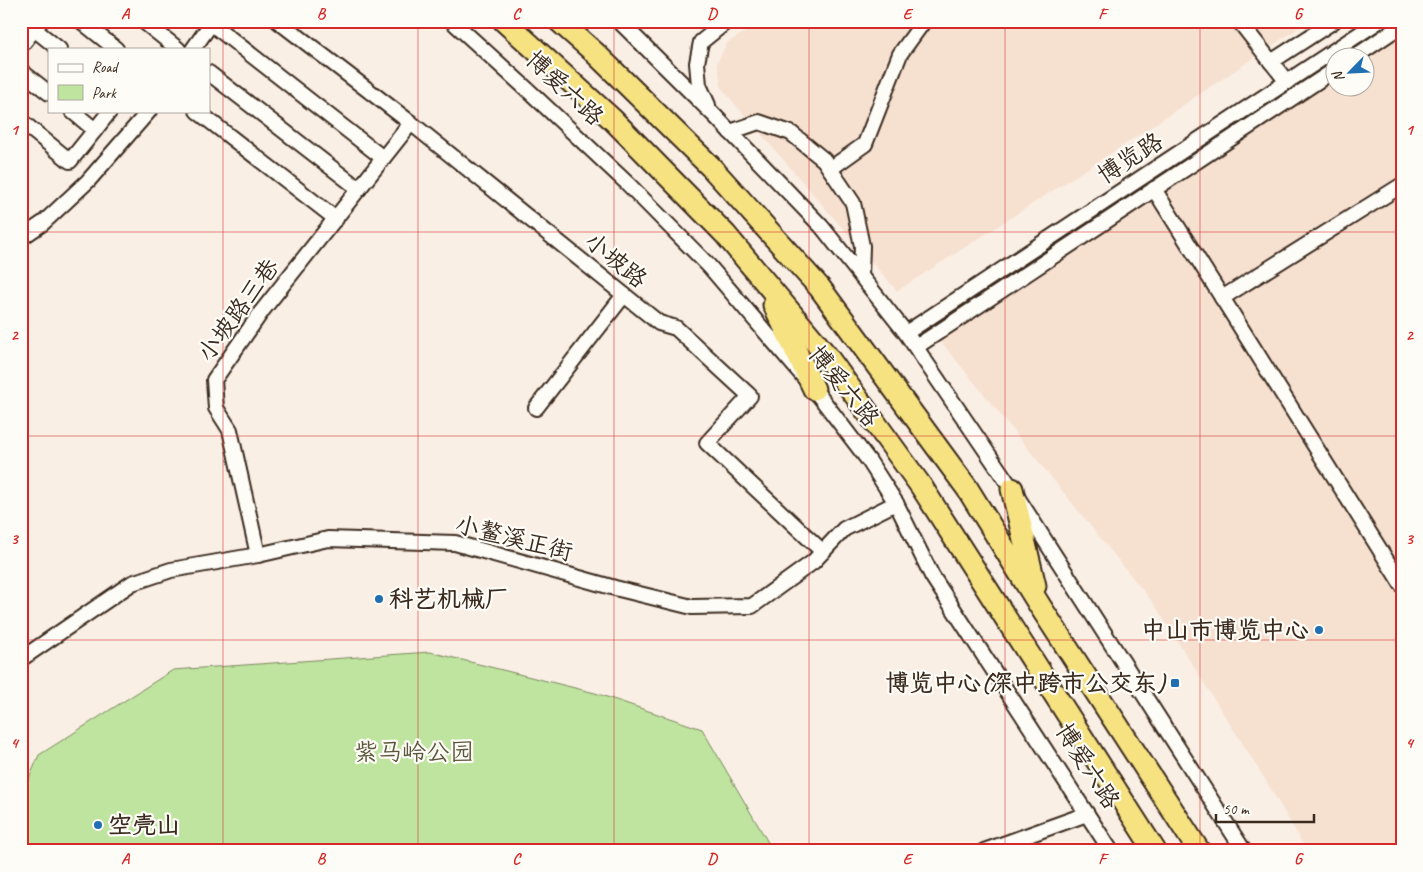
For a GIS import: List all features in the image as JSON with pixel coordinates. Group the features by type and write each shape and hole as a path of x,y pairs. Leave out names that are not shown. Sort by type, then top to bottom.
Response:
{"highway":[{"name":"博爱六路","path":"504,21 613,120 724,234 826,355 921,486 1155,851"},
{"name":"博爱六路","path":"559,21 594,52 710,166 820,288 966,488 1199,851"},
{"path":"761,277 814,389"},
{"path":"1012,489 1040,606"}],"street":[{"path":"81,21 115,48"},
{"path":"143,21 177,48"},
{"name":"小坡路","path":"278,21 411,123 659,323 676,328 750,396 707,443 822,551"},
{"name":"博爱六路","path":"452,21 628,184 709,266 814,389 869,461 896,503 932,576 1111,851"},
{"path":"619,21 713,114 822,227 906,333 1012,489 1244,851"},
{"path":"713,114 699,85 697,63 701,42 727,21"},
{"path":"830,168 866,144 900,54 924,21"},
{"path":"1239,21 1287,82"},
{"path":"1271,62 1334,21"},
{"name":"博览路","path":"906,333 1379,21"},
{"path":"194,48 211,22 384,158"},
{"path":"21,46 33,24 58,48"},
{"path":"1368,48 1402,25"},
{"path":"21,71 48,92"},
{"path":"210,74 359,189"},
{"name":"博览路","path":"916,347 1326,76"},
{"path":"73,112 95,130"},
{"path":"21,121 70,161 109,112"},
{"path":"21,238 43,223 88,181 147,112"},
{"path":"198,112 336,219"},
{"path":"730,132 759,122 791,133 824,160 853,203 862,246 861,276"},
{"name":"小坡路三巷","path":"258,555 230,430 216,408 214,380 262,311 411,123"},
{"path":"1222,298 1402,185"},
{"path":"1154,189 1402,585"},
{"path":"536,408 624,295"},
{"name":"小鳌溪正街","path":"21,659 132,583 171,570 258,555 328,539 455,543 615,588 692,607 752,606 813,562 844,529 896,503"},
{"path":"984,851 1087,814"}],"shaded area":[{"path":"764,21 1309,21 1116,150 897,291 722,89 717,63 727,43"},
{"path":"1402,34 1402,851 1307,851 1268,784 1154,604 939,339 1326,84 1326,98 1376,98 1376,51"}],"green space":[{"name":"紫马岭公园","path":"430,652 595,693 702,729 773,851 21,851 21,797 39,755 173,670"}],"place":[{"name":"科艺机械厂","path":"379,599"},
{"name":"中山市博览中心","path":"1319,630"},
{"name":"博览中心(深中跨市公交东)","path":"1175,683"},
{"name":"空壳山","path":"98,825"}]}
